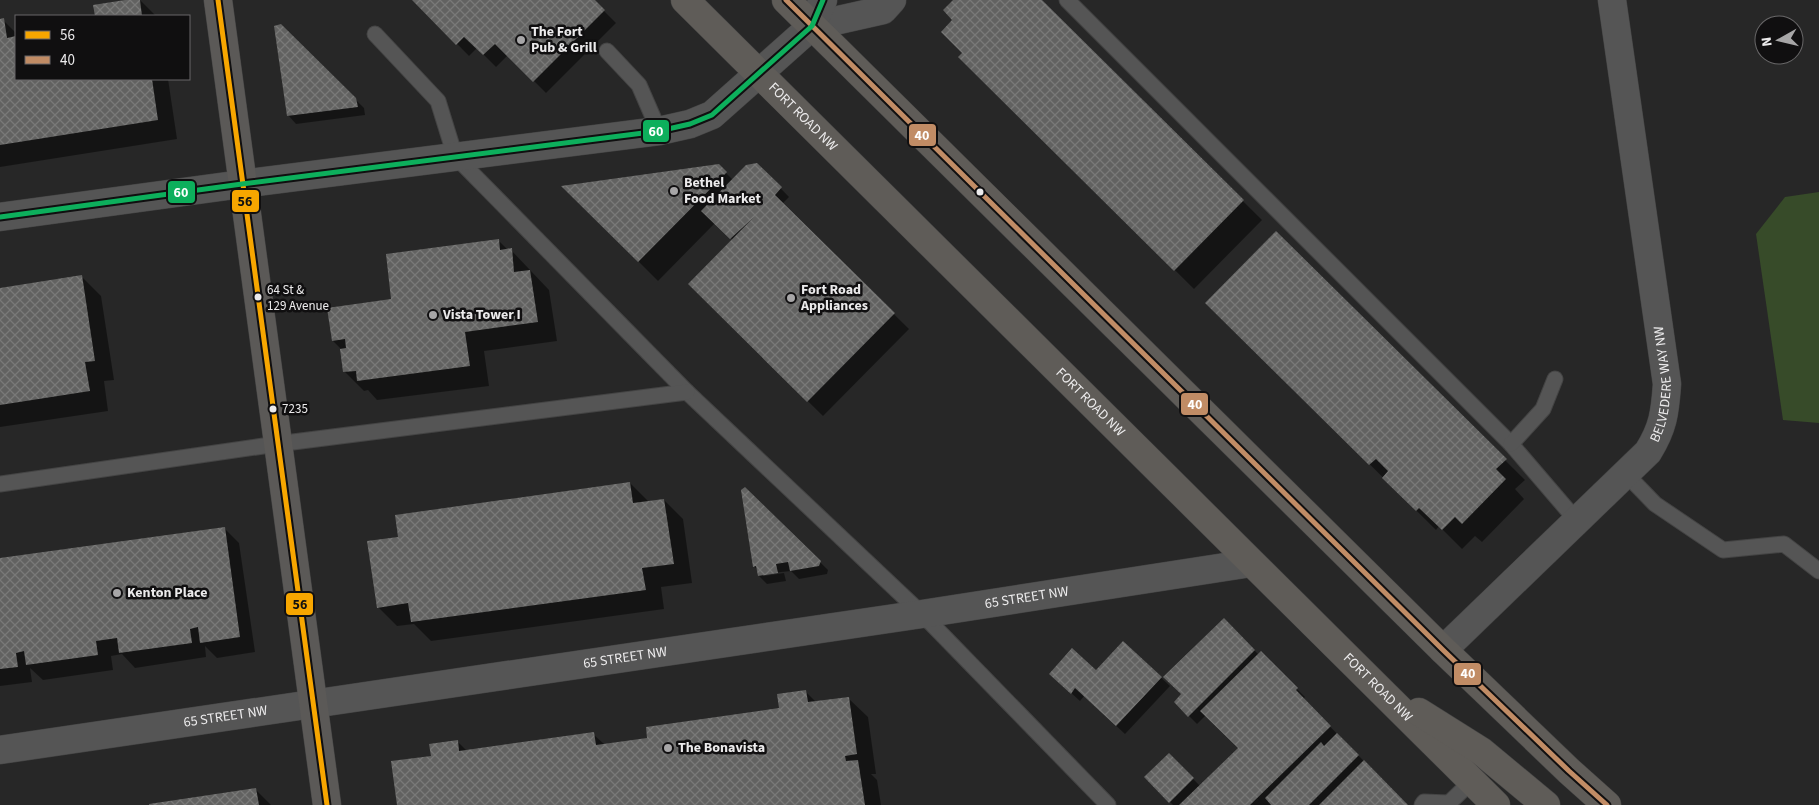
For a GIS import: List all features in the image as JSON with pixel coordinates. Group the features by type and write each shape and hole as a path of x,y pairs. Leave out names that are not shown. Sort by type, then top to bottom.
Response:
{"main road":[{"name":"FORT ROAD NW","path":"685,0 1496,805"},
{"path":"786,0 1442,650 1607,805"},
{"path":"1377,686 1481,751 1546,805"}],"street":[{"path":"218,0 327,805"},
{"path":"0,217 455,156 659,131 690,124 712,115 812,26 823,0"},
{"path":"812,26 883,10 892,0"},
{"name":"BELVEDERE WAY NW","path":"1442,650 1648,452 1658,435 1665,410 1667,384 1612,0"},
{"name":"65 STREET NW","path":"0,750 922,614 1252,562"}],"lane":[{"path":"1067,0 1511,444 1577,521"},
{"path":"375,34 438,101 455,156 687,392 922,614 1108,805"},
{"path":"607,51 639,85 659,131"},
{"path":"1511,444 1543,409 1555,379"},
{"path":"0,484 278,444 687,392"},
{"path":"1626,474 1655,504 1723,550 1784,544 1819,571"},
{"path":"1422,805 1424,802 1448,804 1472,781"}],"green space":[{"path":"1819,192 1819,423 1783,420 1756,234 1785,197"}],"building":[{"path":"125,0 140,0 142,15 95,15 93,5"},
{"name":"The Fort Pub & Grill","path":"412,0 595,0 605,10 533,82 495,44 483,55 464,37 456,45"},
{"path":"953,0 1042,0 1244,200 1174,271 958,57 962,53 941,32 952,20 943,10"},
{"path":"4,18 7,38 15,36 15,80 152,80 158,120 0,145 0,19"},
{"path":"281,24 356,98 358,107 287,116 274,26"},
{"name":"Fort Road Appliances","path":"757,163 782,187 775,195 895,313 807,402 688,284 754,217 730,239 701,211 746,165"},
{"path":"719,164 727,172 638,262 561,186"},
{"path":"1276,231 1507,459 1496,469 1506,479 1462,524 1455,517 1442,530 1419,508 1416,511 1382,478 1388,471 1376,459 1369,465 1205,303"},
{"name":"Vista Tower I","path":"499,239 500,250 512,248 514,272 530,270 538,322 465,332 470,366 357,381 356,371 343,372 340,349 346,348 345,339 332,341 327,308 391,299 386,254"},
{"path":"82,275 95,361 85,362 90,391 0,405 0,288"},
{"path":"630,482 633,503 664,499 674,564 642,568 646,590 411,622 408,603 377,608 367,541 398,537 395,515"},
{"path":"745,487 821,561 819,566 790,571 788,562 776,564 778,573 758,576 756,566 753,567 741,490"},
{"name":"Kenton Place","path":"225,527 240,637 200,643 198,627 190,629 192,643 119,653 117,638 96,641 98,655 26,665 24,651 16,653 18,667 0,669 0,558"},
{"path":"1224,618 1255,650 1188,717 1174,702 1181,694 1163,677"},
{"path":"1123,641 1162,677 1116,726 1075,688 1071,694 1049,674 1072,648 1096,670"},
{"path":"1261,651 1298,688 1296,690 1331,726 1250,805 1179,805 1238,748 1200,711"},
{"name":"The Bonavista","path":"806,690 808,702 849,697 857,754 845,756 846,761 858,760 865,805 397,805 391,761 431,756 429,744 458,740 459,751 594,732 596,745 647,738 646,727 779,708 777,694"},
{"path":"1337,733 1359,755 1309,805 1271,805 1265,798 1321,742 1324,746"},
{"path":"1169,753 1194,778 1169,803 1144,777"},
{"path":"1364,760 1408,805 1319,805"},
{"path":"256,788 259,805 149,805 149,804"}],"transit line":[{"name":"56","path":"218,0 327,805"},
{"name":"40","path":"786,0 1443,650 1607,805"},
{"name":"60","path":"0,217 659,131 690,124 712,115 812,26 823,0"}],"place":[{"name":"The Fort Pub & Grill","path":"521,40"},
{"name":"Bethel Food Market","path":"674,191"},
{"name":"64 St & 129 Avenue","path":"258,297"},
{"name":"Fort Road Appliances","path":"791,298"},
{"name":"Vista Tower I","path":"433,315"},
{"name":"7235","path":"273,409"},
{"name":"Kenton Place","path":"117,593"},
{"name":"The Bonavista","path":"668,748"}]}
